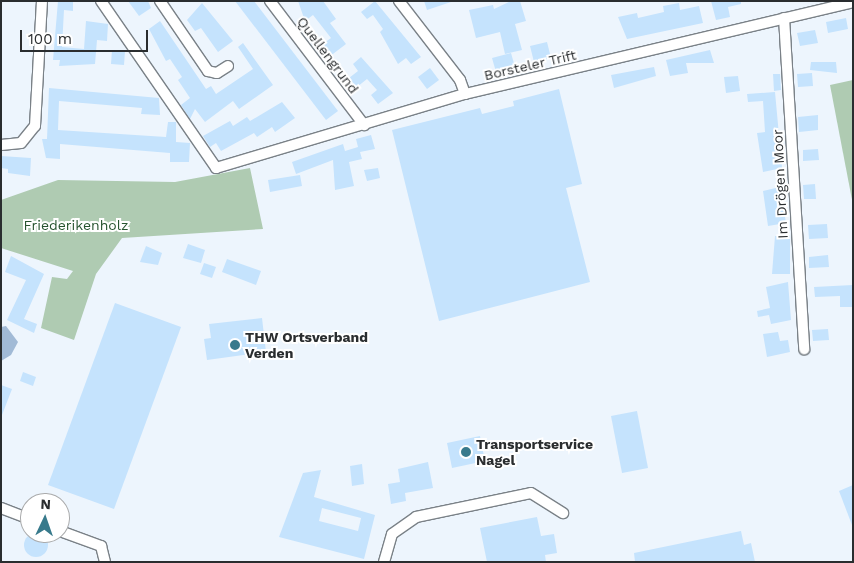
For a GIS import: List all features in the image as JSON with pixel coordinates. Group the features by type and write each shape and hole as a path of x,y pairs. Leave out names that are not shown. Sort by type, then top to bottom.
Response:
{"street":[{"path":"1,145 21,143 35,126 42,1"},
{"name":"Borsteler Trift","path":"102,1 216,168 465,94 853,2"},
{"path":"160,1 208,71 217,73 228,66"},
{"name":"Quellengrund","path":"270,1 364,125"},
{"path":"399,1 460,80 465,94"},
{"name":"Im Drögen Moor","path":"784,18 804,349"},
{"path":"384,562 392,534 416,518 531,493 563,513"},
{"path":"1,508 20,515"},
{"path":"70,535 101,546 105,562"}],"green space":[{"path":"853,80 853,205 830,85"},
{"name":"Friederikenholz","path":"250,168 263,229 122,238 96,274 74,340 41,328 52,277 67,279 73,271 1,248 1,200 58,180 175,182"}],"water":[{"path":"6,326 18,342 11,355 1,361 1,327"}],"building":[{"path":"58,1 73,1 73,11 64,10 62,47 84,49 86,21 108,24 107,41 97,40 95,64 59,66 60,60 53,60"},
{"path":"128,1 148,1 151,8 139,16"},
{"path":"235,1 254,1 338,111 326,120"},
{"path":"298,1 323,1 336,19 330,23 346,44 329,57 320,46 331,38 313,15 305,21"},
{"path":"375,1 421,57 411,64 406,58 398,64 380,32 383,29 373,15 367,19 361,12"},
{"path":"424,1 450,1 451,2 427,10"},
{"path":"511,1 520,1 526,21 515,24 522,50 505,54 500,32 476,38 469,10 493,5 494,9"},
{"path":"711,1 741,1 741,4 728,7 730,17 716,20"},
{"path":"202,3 233,41 218,52 201,28 195,31 187,20"},
{"path":"679,3 680,10 699,6 703,23 627,39 618,17 637,13 638,18 664,12 663,6"},
{"path":"846,18 848,29 828,33 826,22"},
{"path":"160,21 206,89 211,86 216,94 253,69 238,47 243,43 273,85 239,109 233,101 205,122 195,109 190,119 181,105 190,98 178,80 182,77 170,59 166,61 149,29"},
{"path":"815,30 818,43 800,46 797,33"},
{"path":"547,42 551,58 534,62 530,46"},
{"path":"112,50 125,51 124,65 111,64"},
{"path":"710,50 714,63 686,63 688,73 670,76 666,60"},
{"path":"511,53 515,67 496,72 492,58"},
{"path":"361,57 393,93 378,104 371,95 377,90 367,79 357,87 349,78 358,71 353,64"},
{"path":"811,62 836,62 837,73 810,70"},
{"path":"654,67 656,76 614,88 611,75"},
{"path":"430,68 439,80 427,89 418,77"},
{"path":"812,73 813,86 798,87 797,74"},
{"path":"773,74 780,74 781,90 774,91"},
{"path":"738,76 740,91 726,93 724,77"},
{"path":"49,88 159,98 160,115 141,114 142,108 59,101 58,130 166,137 168,122 176,122 176,142 190,143 189,162 170,162 170,153 60,144 60,159 46,158 42,139 47,139"},
{"path":"559,89 582,184 566,188 590,282 439,321 392,130 480,108 482,114 514,106 513,101"},
{"path":"775,92 782,168 763,172 757,133 765,132 763,101 748,102 747,94"},
{"path":"282,102 295,118 275,132 272,127 257,137 254,133 221,151 216,143 210,147 203,136 230,121 233,126 247,117 250,121"},
{"path":"818,115 818,130 799,132 798,117"},
{"path":"371,135 375,149 360,152 362,159 349,162 354,186 335,190 333,160 296,174 292,162 343,144 345,151 358,147 356,139"},
{"path":"818,149 819,160 803,161 803,150"},
{"path":"1,156 31,158 30,176 8,173 8,169 1,168"},
{"path":"378,168 380,178 367,181 364,170"},
{"path":"300,175 302,186 270,192 268,180"},
{"path":"815,184 816,199 804,199 803,185"},
{"path":"780,187 786,223 768,226 763,191"},
{"path":"827,224 828,238 809,239 808,225"},
{"path":"790,235 790,274 772,274 775,236"},
{"path":"188,244 205,250 201,263 183,258"},
{"path":"146,246 162,253 158,265 140,262"},
{"path":"828,255 829,267 809,268 809,257"},
{"path":"11,256 44,274 24,319 37,324 34,333 7,320 26,280 5,272"},
{"path":"227,259 261,271 256,285 222,272"},
{"path":"204,263 216,267 212,278 200,274"},
{"path":"788,282 791,320 771,324 769,315 758,317 757,311 770,308 766,287"},
{"path":"853,285 853,307 840,307 840,296 815,297 814,287"},
{"path":"115,303 181,327 114,509 48,485"},
{"name":"THW Ortsverband Verden","path":"262,318 266,352 207,360 204,339 211,338 209,324"},
{"path":"828,329 829,340 813,341 812,330"},
{"path":"778,332 780,341 788,340 790,352 767,357 763,334"},
{"path":"23,372 36,377 33,386 20,381"},
{"path":"1,385 12,389 2,415 1,415"},
{"path":"637,411 648,468 622,473 611,416"},
{"name":"Transportservice Nagel","path":"480,436 485,461 452,468 447,443"},
{"path":"428,462 433,488 405,493 406,501 391,504 388,484 400,482 398,469"},
{"path":"362,464 364,484 352,486 350,466"},
{"path":"321,470 314,497 375,515 364,559 279,537 303,473","holes":["322,508 361,518 362,514 358,531 319,521"]},
{"path":"853,485 853,525 852,525 839,491"},
{"path":"537,517 541,536 554,534 557,553 545,555 546,562 487,562 480,528"},
{"path":"741,531 744,545 751,543 755,562 635,562 634,553"},
{"path":"24,543 48,543 45,554 36,557 27,554 24,545"}],"place":[{"name":"THW Ortsverband Verden","path":"235,345"},
{"name":"Transportservice Nagel","path":"466,452"}]}
